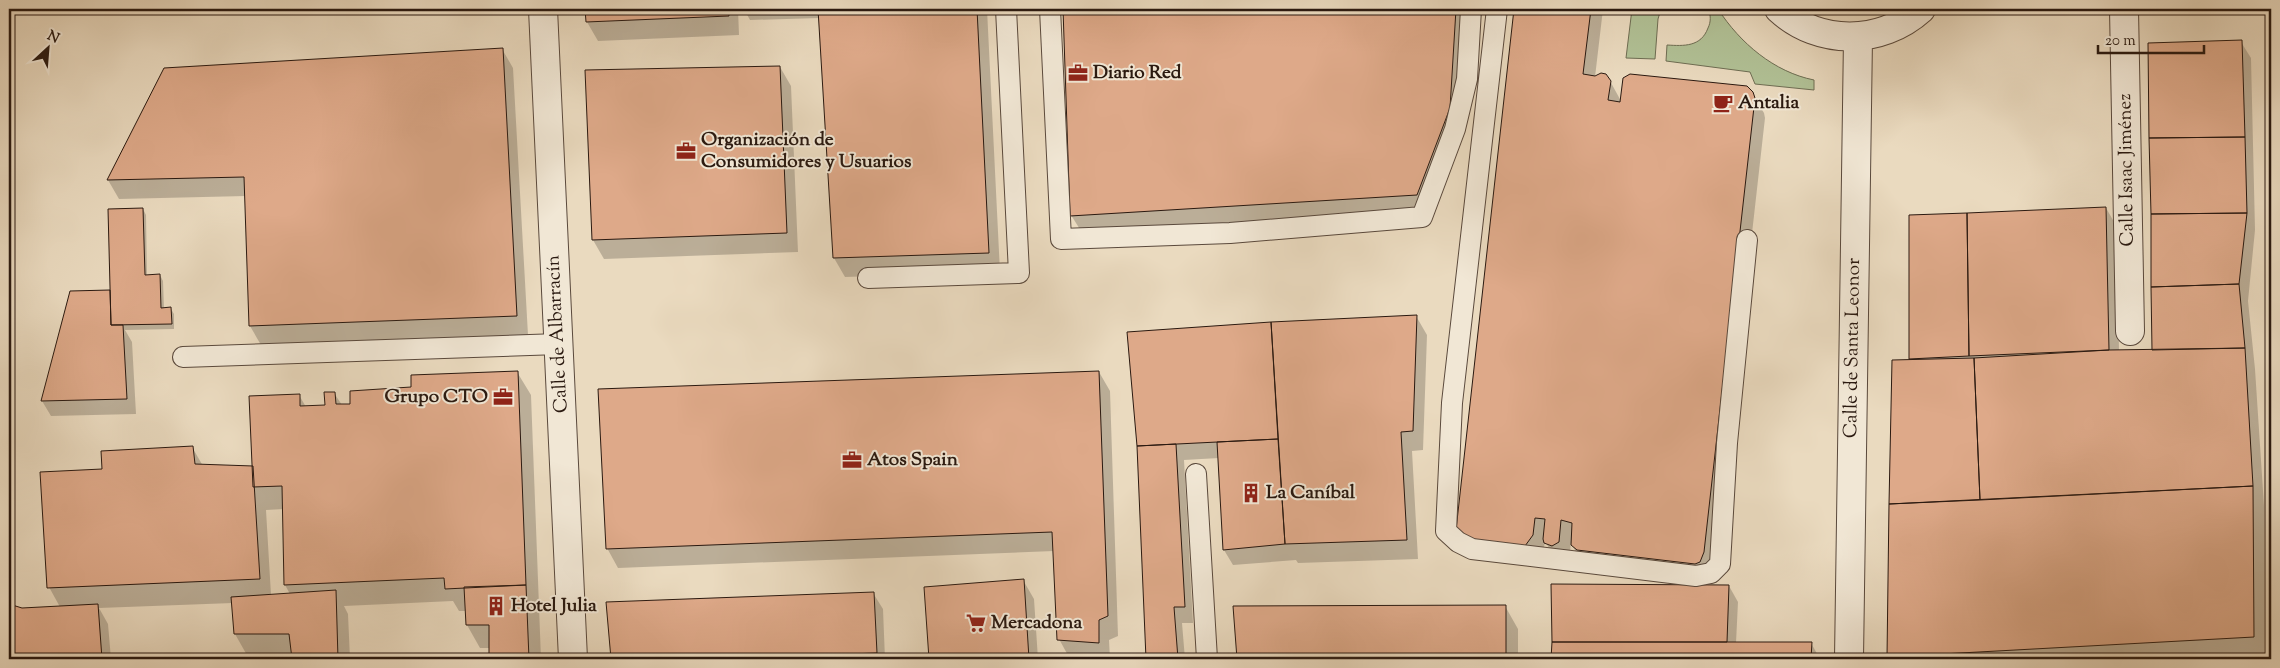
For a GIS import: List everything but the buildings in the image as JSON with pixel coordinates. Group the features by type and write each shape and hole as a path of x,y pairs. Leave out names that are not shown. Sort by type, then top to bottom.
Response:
{"street":[{"name":"Calle de Albarracín","path":"543,9 573,659"},
{"path":"1779,9 1791,20 1823,34 1858,38 1892,29 1922,9"},
{"name":"Calle Isaac Jiménez","path":"2124,9 2130,331"},
{"name":"Calle de Santa Leonor","path":"1849,659 1858,38"}],"lane":[{"path":"868,278 1020,273 1006,9"},
{"path":"1050,9 1061,239 1230,233 1422,218 1455,129 1467,80 1471,9"},
{"path":"1497,9 1452,403 1446,532 1472,550 1696,576 1711,573 1720,564 1727,442 1747,240"},
{"path":"183,357 558,344"},
{"path":"1196,474 1207,659"}],"green space":[{"path":"1632,9 1661,9 1658,19 1655,59 1626,58"},
{"path":"1708,9 1718,9 1747,44 1772,63 1799,76 1814,80 1814,90 1755,84 1750,72 1666,61 1667,45 1691,44 1701,39 1709,26 1710,14"}],"place":[{"name":"Diario Red","path":"1078,73"},
{"name":"Antalia","path":"1723,103"},
{"name":"Organización de Consumidores y Usuarios","path":"686,151"},
{"name":"Grupo CTO","path":"503,397"},
{"name":"Atos Spain","path":"852,460"},
{"name":"La Caníbal","path":"1251,493"},
{"name":"Hotel Julia","path":"496,606"},
{"name":"Mercadona","path":"976,623"}]}
